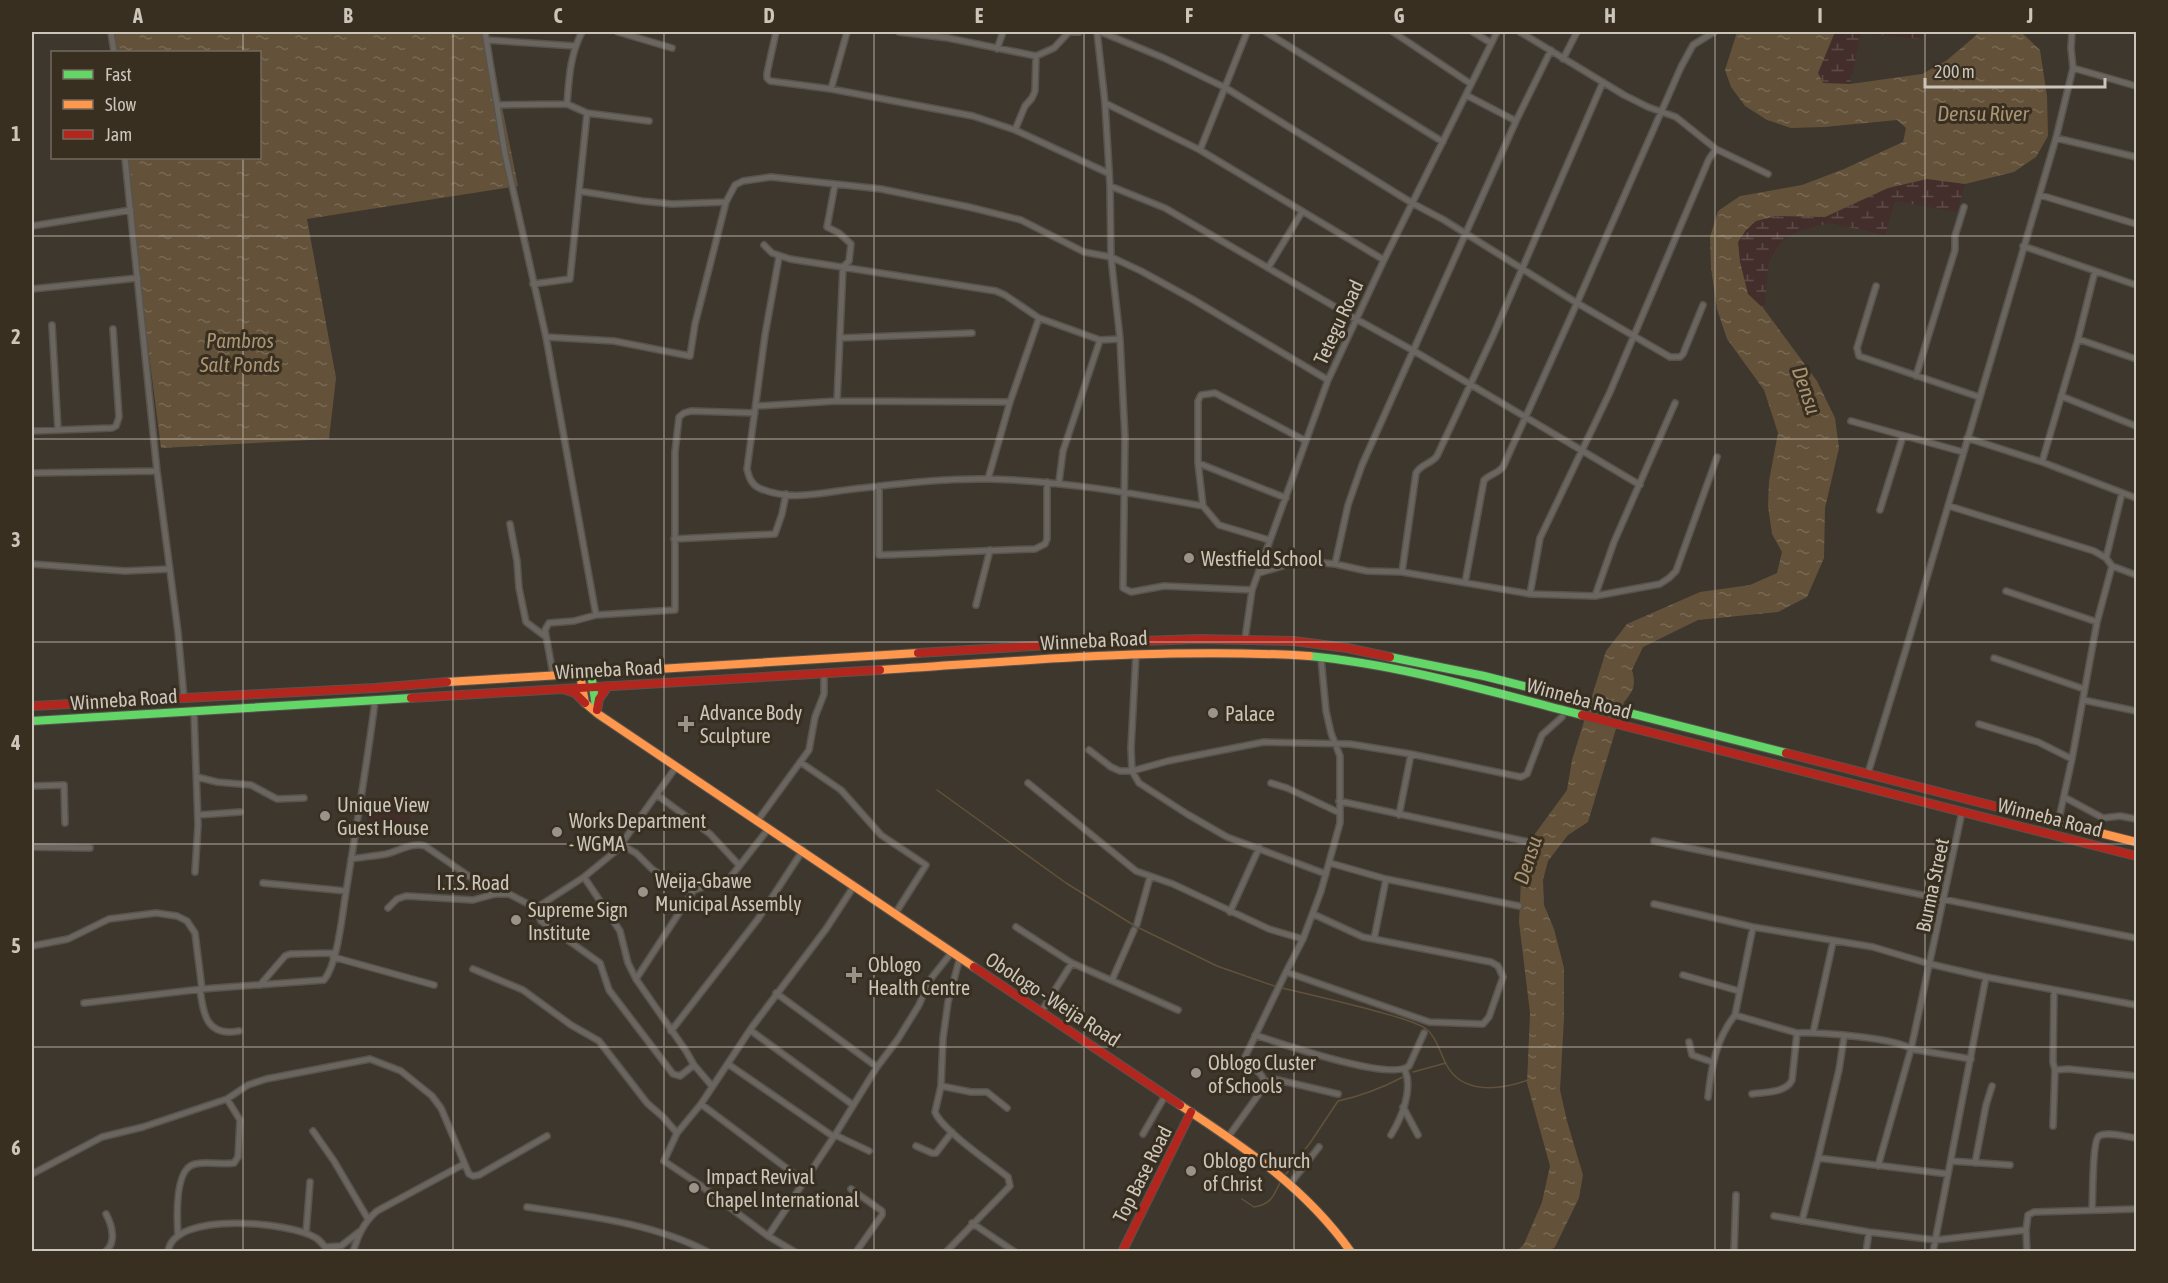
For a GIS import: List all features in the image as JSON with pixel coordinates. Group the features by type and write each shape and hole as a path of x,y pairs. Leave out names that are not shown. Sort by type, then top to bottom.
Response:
{"main road":[{"name":"Winneba Road","path":"32,706 1093,643 1245,639 1294,641 1347,648 1453,669 2136,842"},
{"name":"Winneba Road","path":"34,722 375,699 1136,654 1249,653 1321,658 1432,677 2136,856"},
{"path":"795,661 796,675"},
{"path":"591,673 598,712"},
{"path":"580,674 585,703"},
{"path":"598,712 599,699 608,686"},
{"name":"Obologo - Weija Road","path":"560,688 575,693 585,703 676,767 1258,1157 1325,1216 1351,1251"},
{"path":"264,693 269,699 268,708"},
{"path":"2090,844 2098,841 2103,833"},
{"name":"Top Base Road","path":"1122,1251 1191,1112"}],"street":[{"path":"111,32 114,51"},
{"path":"485,32 505,154 546,337 596,615"},
{"path":"567,104 575,46 582,32"},
{"path":"618,32 672,48"},
{"path":"776,32 767,73 770,81 831,89 949,110 1015,130 1108,173"},
{"path":"831,89 847,32"},
{"path":"899,32 927,33 1036,56 1054,48 1069,32 1079,32"},
{"path":"997,49 1003,32"},
{"path":"1252,590 1164,586 1131,592 1123,588 1125,438 1120,339 1111,257 1110,186 1099,32 1164,58 1226,88 1633,337 1670,357 1680,357 1703,305"},
{"path":"1200,150 1247,32"},
{"path":"1266,32 1443,142"},
{"path":"1393,32 1471,84"},
{"path":"1473,32 1491,43"},
{"name":"Tetegu Road","path":"1245,639 1252,590 1328,380 1384,260 1497,32"},
{"path":"1520,32 1641,104 1676,117 1716,149 1768,174"},
{"path":"1563,59 1577,32"},
{"path":"1465,583 1480,490 1484,480 1488,475 1498,473 1503,467 1681,67 1694,45 1714,32"},
{"path":"1868,773 1949,506 2056,138 2073,68 2072,32"},
{"path":"487,40 575,46"},
{"path":"1335,564 1348,506 1362,465 1516,122 1551,50"},
{"path":"1015,130 1025,106 1035,91 1036,56"},
{"path":"2073,68 2136,86"},
{"path":"1402,572 1416,473 1419,468 1432,463 1437,456 1471,386 1603,82"},
{"path":"1466,95 1516,122"},
{"path":"497,105 567,104 587,113 648,120"},
{"path":"1105,104 1200,150 1384,260"},
{"path":"533,284 570,279 587,113"},
{"path":"2056,138 2136,157"},
{"path":"1530,594 1540,538 1580,451 1611,392 1709,159 1716,149"},
{"path":"125,159 183,698"},
{"path":"546,337 614,341 690,356 695,324 726,202 735,186 743,182 771,177 881,189 1021,220 1090,255 1111,257 1192,299 1328,380"},
{"path":"835,184 827,227 839,233 851,244 849,261 843,267 837,401"},
{"path":"1110,186 1165,208 1414,351 1640,485"},
{"path":"579,191 672,204 726,202"},
{"path":"2040,195 2136,224"},
{"path":"1916,376 1955,250 1955,236 1964,207"},
{"path":"32,226 131,210"},
{"path":"1268,268 1302,212"},
{"path":"765,245 771,253 779,256 996,291 1039,318 1100,340 1120,339"},
{"path":"2023,246 2136,285"},
{"path":"779,256 765,335 747,469 750,479 758,488 786,494 818,495 934,480 988,479 1059,482 1124,491 1203,506"},
{"path":"2042,462 2078,339 2095,271"},
{"path":"32,289 138,278"},
{"path":"1876,286 1857,348 1858,356 1979,397"},
{"path":"988,479 1039,318"},
{"path":"52,325 58,430"},
{"path":"32,431 116,426 119,417 113,329"},
{"path":"840,338 972,333"},
{"path":"2078,339 2136,359"},
{"path":"1059,482 1063,451 1100,340"},
{"path":"1269,540 1220,525 1203,506 1198,463 1198,401 1201,395 1215,393 1306,441"},
{"path":"2061,396 2136,426"},
{"path":"757,406 837,401 1011,402"},
{"path":"1595,596 1603,568 1675,403"},
{"path":"553,675 545,630 549,623 574,621 596,615 675,610 675,452 679,417 691,411 755,413"},
{"path":"1851,421 1963,452"},
{"path":"1880,510 1903,436"},
{"path":"1967,438 2042,462 2136,498"},
{"path":"1259,573 1296,562 1335,564 1367,570 1402,572 1530,594 1595,596 1660,584 1676,571 1717,457"},
{"path":"1198,463 1286,498"},
{"path":"32,473 157,471"},
{"path":"879,486 879,555 1035,549 1045,544 1047,539 1047,482"},
{"path":"2106,558 2122,493"},
{"path":"674,539 775,534 786,494"},
{"path":"1949,506 2094,551 2106,558 2112,566 2136,575"},
{"path":"510,524 526,622 546,638"},
{"path":"976,605 990,550"},
{"path":"32,564 125,571 170,569"},
{"path":"2058,823 2097,622 2112,566"},
{"path":"2006,591 2097,622"},
{"path":"1136,654 1131,733 1132,771 1139,783 1186,814 1227,837 1326,874"},
{"path":"1228,1137 1264,1087 1263,1076 1245,1062 1246,1051 1303,939 1330,863 1340,824 1340,756 1326,711 1321,658"},
{"path":"1994,658 2084,689"},
{"path":"758,820 811,746 815,717 824,694 824,673"},
{"path":"84,1003 201,989 324,980 334,955 346,891 375,699"},
{"path":"2083,700 2136,710"},
{"path":"194,711 198,815 195,872"},
{"path":"1089,750 1111,767 1120,771 1132,771 1168,761 1264,742 1350,744 1521,777 1527,774 1542,735 1562,717"},
{"path":"1979,724 2038,742 2072,759"},
{"path":"1399,815 1411,754"},
{"path":"800,762 842,790 881,835 926,866 895,914"},
{"path":"676,767 621,845 584,877 536,908 541,921 600,963 609,990 673,1074 680,1076 694,1065"},
{"path":"197,777 217,782 251,785 277,799 304,798"},
{"path":"1028,783 1136,871 1173,884 1269,929 1303,939"},
{"path":"1271,783 1340,813"},
{"path":"32,786 64,784 65,823"},
{"path":"657,795 716,839 739,865"},
{"path":"2064,797 2103,818 2120,816 2136,819"},
{"path":"1339,801 1529,842"},
{"name":"Burma Street","path":"1878,1166 1911,1049 1962,811"},
{"path":"198,815 240,812"},
{"path":"2103,818 2103,833"},
{"path":"621,845 636,853 652,869 670,881 694,890 729,879 770,828"},
{"path":"1654,841 2136,938"},
{"path":"351,859 384,854 420,844 495,894"},
{"path":"32,847 90,848"},
{"path":"1230,912 1259,848"},
{"path":"671,1031 758,919 803,850"},
{"path":"1330,863 1386,879 1520,906"},
{"path":"584,877 620,931 628,963 636,979 694,1065 712,1086"},
{"path":"1137,924 1150,877"},
{"path":"1374,939 1386,879"},
{"path":"263,883 346,891"},
{"path":"795,1251 768,1236 664,1161 677,1133 701,1104 750,1030 826,929 854,886"},
{"path":"636,979 694,890"},
{"name":"I.T.S. Road","path":"388,908 397,899 406,896 473,900 495,894 515,896 536,908"},
{"path":"1654,904 1753,927 1874,947 1930,964 1986,977 2136,1005"},
{"path":"32,946 68,939 109,919 156,913 177,916 187,921 195,933 205,1015 213,1028 224,1032 239,1031"},
{"path":"1286,972 1429,1022 1483,1024 1489,1017 1503,976 1498,966 1469,956 1353,934 1313,914"},
{"path":"1016,927 1072,963 1178,1010"},
{"path":"1708,1097 1712,1062 1726,1027 1735,1015 1753,927"},
{"path":"1112,980 1134,930"},
{"path":"1813,1033 1833,942"},
{"path":"768,1236 805,1182 877,1067 898,1039 919,1005 929,981 952,952"},
{"path":"259,985 285,956 290,954 334,955 434,985"},
{"path":"946,1251 972,1222 1010,1186 1008,1178 936,1117 948,1002 960,957"},
{"path":"1041,1012 1072,963"},
{"path":"472,969 523,990 571,1025 599,1041 647,1103 677,1133"},
{"path":"1683,975 1739,991"},
{"path":"1933,1251 1986,977"},
{"path":"2053,1126 2054,991"},
{"path":"776,993 877,1067"},
{"path":"1735,1015 1797,1033 1893,1042 1905,1044 1911,1049 1971,1059"},
{"path":"750,1030 853,1105"},
{"path":"1405,1070 1424,1033"},
{"path":"1752,1094 1789,1086 1792,1080 1797,1033"},
{"path":"1255,1035 1354,1065 1405,1070"},
{"path":"1802,1221 1839,1070 1844,1037"},
{"path":"1689,1042 1692,1054 1712,1062"},
{"path":"32,1174 102,1137 143,1127 227,1099 248,1085 266,1079 370,1059 401,1071 432,1096 441,1108 469,1174 473,1176 479,1175 547,1137"},
{"path":"728,1064 834,1136 869,1151"},
{"path":"2055,1070 2068,1069 2136,1076"},
{"path":"1391,1136 1400,1121 1409,1084 1405,1070"},
{"path":"1265,1082 1274,1079 1338,1094"},
{"path":"941,1086 970,1092 987,1092 1007,1108"},
{"path":"1976,1163 1986,1105 1992,1086"},
{"path":"1143,1134 1165,1096"},
{"path":"178,1236 178,1192 185,1171 195,1164 234,1163 238,1157 240,1120 227,1099"},
{"path":"701,1104 805,1182"},
{"path":"1403,1107 1418,1135"},
{"path":"313,1131 334,1161 368,1219"},
{"path":"916,1146 936,1153 952,1132"},
{"path":"2092,1210 2097,1138 2108,1134 2136,1138"},
{"path":"1290,1184 1319,1147"},
{"path":"1818,1158 1948,1174"},
{"path":"1951,1161 2010,1165"},
{"path":"353,1251 360,1231 377,1211 464,1164"},
{"path":"306,1233 310,1182"},
{"path":"851,1189 882,1211 882,1215 856,1251"},
{"path":"1734,1251 1736,1195"},
{"path":"527,1207 600,1219 684,1239 708,1251"},
{"path":"2027,1251 2026,1230 2030,1213 2136,1209"},
{"path":"105,1251 111,1246 113,1239 106,1214"},
{"path":"1774,1216 1869,1233 1936,1240 2026,1230"},
{"path":"168,1251 173,1239 178,1236 201,1226 228,1222 257,1223 306,1233 317,1238 327,1249 341,1246 360,1231"},
{"path":"972,1222 1015,1251"},
{"path":"1866,1251 1869,1233"}],"green space":[{"path":"1835,32 1924,32 1921,39 1861,33 1850,84 1823,83 1818,73"},
{"path":"1927,179 1965,184 1957,212 1895,201 1885,235 1830,223 1801,230 1782,241 1769,261 1764,309 1748,294 1740,262 1738,242 1756,221 1776,216 1825,217 1888,188"},
{"path":"370,803 411,811 406,836 366,828"}],"water":[{"name":"Pambros Salt Ponds","path":"108,32 487,32 518,186 307,219 336,378 329,439 161,448 124,159 261,159 261,51 111,51"},
{"name":"Densu River","path":"1737,32 1835,32 1818,73 1823,83 1850,84 1922,74 1946,61 1980,32 2021,32 2040,50 2047,96 2048,136 2036,157 2014,172 1965,184 1927,179 1888,188 1825,217 1776,216 1756,221 1738,242 1740,262 1748,294 1764,309 1817,381 1835,418 1839,448 1825,508 1824,558 1807,597 1778,612 1698,620 1643,647 1632,670 1633,687 1624,702 1588,822 1568,835 1548,861 1543,880 1544,905 1554,929 1564,968 1560,1090 1583,1175 1579,1198 1555,1247 1549,1251 1516,1252 1524,1244 1542,1202 1550,1166 1527,1083 1530,1013 1519,922 1521,881 1529,842 1567,790 1572,760 1606,651 1627,624 1700,592 1750,585 1777,573 1782,552 1772,534 1768,506 1769,481 1778,433 1764,390 1727,339 1717,309 1711,268 1710,237 1718,211 1740,196 1802,185 1844,169 1903,142 1906,128 1897,120 1791,128 1767,120 1745,106 1731,87 1725,70"}],"waterway":[{"path":"937,790 1066,883 1135,926 1217,966 1277,987"},
{"path":"1282,988 1350,1004 1425,1028 1435,1040 1453,1074 1472,1085 1494,1088 1528,1080"},
{"path":"1413,1072 1446,1063"},
{"path":"1286,1174 1338,1101 1355,1097 1403,1077"},
{"path":"1242,1199 1254,1207 1265,1204 1281,1181"}],"traffic: fast":[{"path":"1309,656 1413,673 1582,715"},
{"path":"1390,657 1484,676 1786,753"},
{"path":"591,673 596,707"},
{"path":"32,721 411,698"}],"traffic: slow":[{"path":"447,682 918,653"},
{"path":"880,670 1148,654 1309,656"},
{"path":"580,674 585,703 598,714 974,967"},
{"path":"2029,815 2136,842"},
{"path":"1180,1105 1251,1153 1294,1188 1333,1229 1351,1252"}],"traffic: jam":[{"path":"918,653 1082,643 1199,639 1294,641 1347,648 1390,657"},
{"path":"411,698 880,670"},
{"path":"32,706 375,688 447,682"},
{"path":"597,710 599,699 608,686"},
{"path":"563,689 575,693 585,703"},
{"path":"1582,715 2136,856"},
{"path":"1786,753 2029,815"},
{"path":"974,967 1180,1105"},
{"path":"1122,1252 1191,1112"}],"place":[{"name":"Westfield School","path":"1189,558"},
{"name":"Palace","path":"1213,713"},
{"name":"Advance Body Sculpture","path":"686,724"},
{"name":"Unique View Guest House","path":"325,816"},
{"name":"Works Department - WGMA","path":"557,832"},
{"name":"Weija-Gbawe Municipal Assembly","path":"643,892"},
{"name":"Supreme Sign Institute","path":"516,920"},
{"name":"Oblogo Health Centre","path":"854,975"},
{"name":"Oblogo Cluster of Schools","path":"1196,1073"},
{"name":"Oblogo Church of Christ","path":"1191,1171"},
{"name":"Impact Revival Chapel International","path":"694,1188"}],"water label":[{"name":"Densu","path":"1807,390"},
{"name":"Densu","path":"1527,860"}]}
